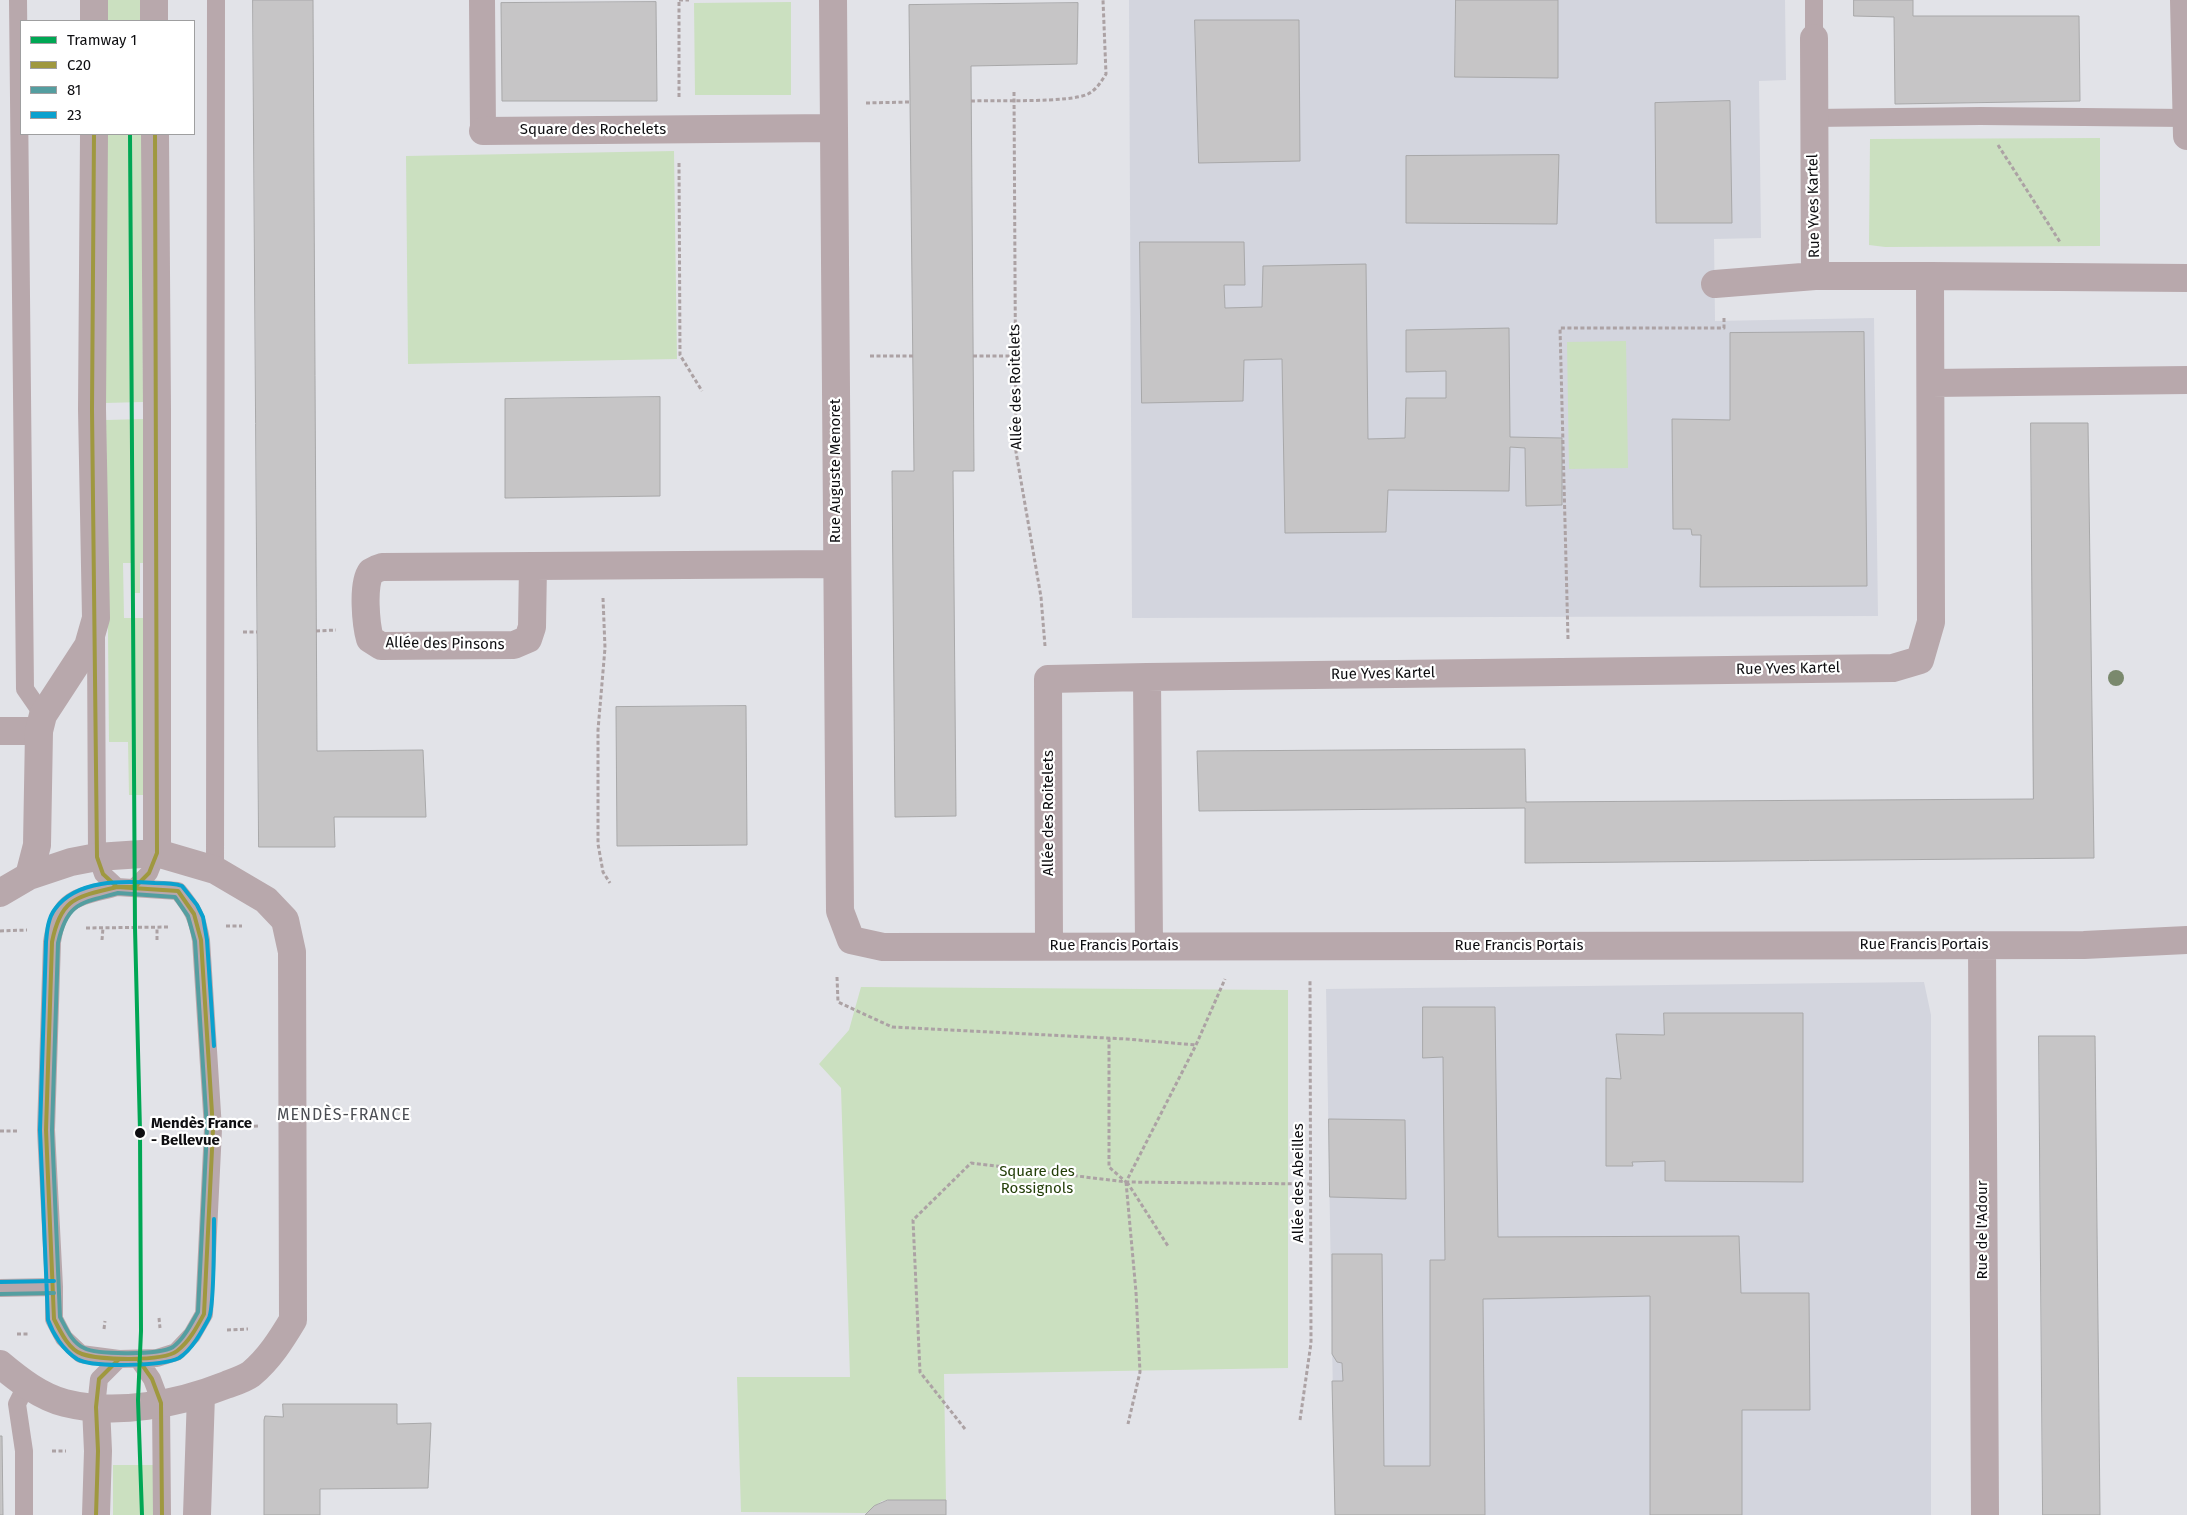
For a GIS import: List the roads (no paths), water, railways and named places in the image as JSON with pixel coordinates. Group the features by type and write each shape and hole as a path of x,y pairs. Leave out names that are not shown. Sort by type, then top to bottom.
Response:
{"street":[{"path":"94,0 94,20"},
{"path":"154,0 154,20"},
{"name":"Square des Rochelets","path":"482,0 483,131 834,128"},
{"name":"Rue Auguste Menoret","path":"833,0 840,911 851,940"},
{"path":"2184,0 2187,136"},
{"name":"Rue Yves Kartel","path":"1147,677 1893,668 1920,660 1931,622 1932,382 1930,276 1815,276 1814,38"},
{"path":"29,876 37,845 41,723 88,646 96,618 92,409 94,135"},
{"path":"155,135 157,853"},
{"path":"1719,284 1815,276"},
{"path":"1930,276 2187,278"},
{"path":"1932,382 2187,380"},
{"name":"Allée des Pinsons","path":"533,566 532,627 528,639 514,645 382,646 370,639 367,629 366,582 372,571 382,567 601,565 837,564"},
{"path":"1147,677 1149,946"},
{"name":"Allée des Roitelets","path":"1049,946 1048,679 1147,677"},
{"path":"0,731 41,723"},
{"path":"0,893 29,876 71,862 97,857 157,853 215,870 266,900 285,920 292,952 293,1320 279,1345 250,1375 201,1395 138,1408 96,1407 64,1403 26,1386 0,1364"},
{"name":"Rue Francis Portais","path":"851,940 883,947 2084,945 2187,940"},
{"name":"Rue de l'Adour","path":"1982,945 1984,1515"},
{"path":"197,1515 201,1395"},
{"path":"96,1407 98,1451 96,1515"}],"lane":[{"path":"18,0 25,689 41,723"},
{"path":"215,870 216,0"},
{"name":"Rue Yves Kartel","path":"1814,0 1814,38"},
{"path":"1813,118 1980,116 2186,118"},
{"path":"96,618 97,857 103,874 117,887"},
{"path":"135,887 149,873 157,853"},
{"path":"117,887 178,891 192,908 199,927 213,1128 204,1314 192,1335 176,1352 157,1358 119,1359 81,1354 64,1338 54,1319 46,1130 52,942 60,912 74,898 117,887"},
{"path":"0,1288 54,1287"},
{"path":"96,1407 99,1379 119,1359"},
{"path":"138,1359 152,1379 161,1402 162,1515"},
{"path":"24,1515 24,1451 17,1404 26,1386"}],"tram line":[{"name":"1","path":"130,135 135,928 140,1131 141,1331 138,1400 142,1515"}],"place":[{"name":"Mendès France - Bellevue","path":"140,1133"}],"district":[{"name":"MENDÈS-FRANCE","path":"344,1116"}],"park label":[{"name":"Square des Rossignols","path":"1037,1180"}]}
